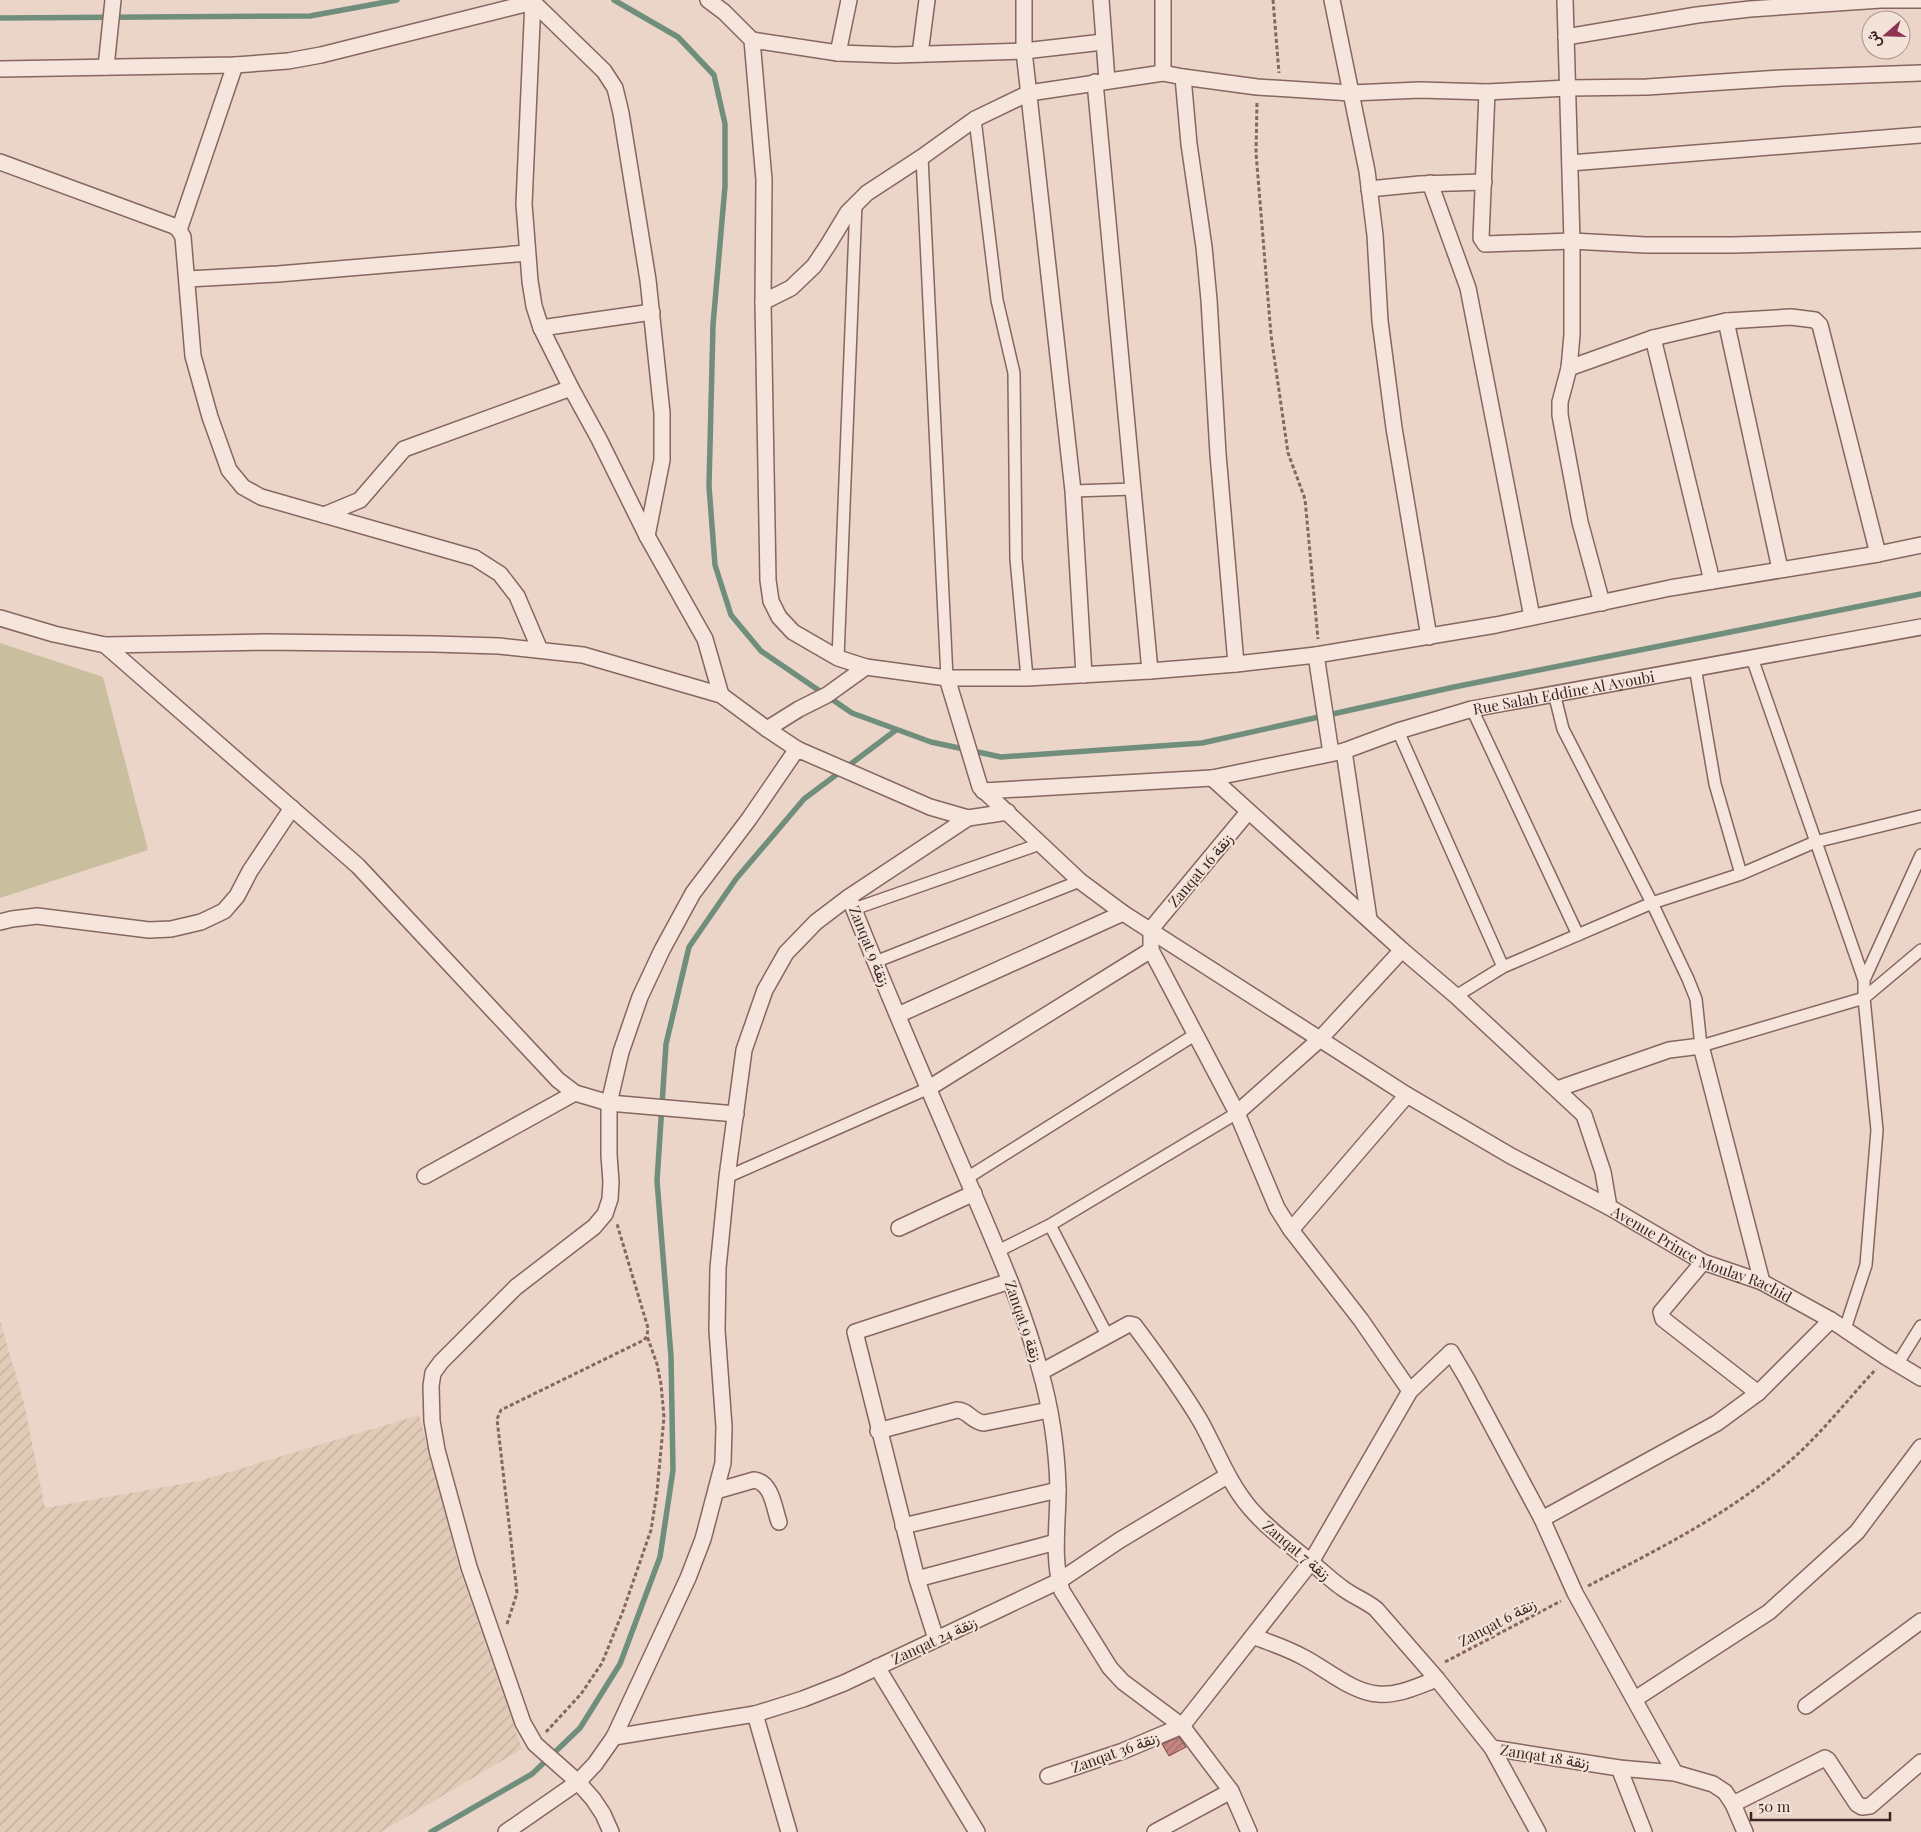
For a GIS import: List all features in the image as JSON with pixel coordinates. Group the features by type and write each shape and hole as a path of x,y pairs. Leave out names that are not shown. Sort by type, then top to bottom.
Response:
{"street":[{"path":"106,67 113,0"},
{"path":"708,0 726,6 752,40 764,180 768,580 772,600 779,617 792,632 838,658 866,668 947,678 1027,678 1236,664 1318,655 1430,636 1670,588 1878,554 1921,545"},
{"path":"838,53 849,0"},
{"path":"920,54 927,0"},
{"path":"1024,0 1024,51 1073,491 1084,675"},
{"path":"1101,0 1103,42 1101,82 1150,671"},
{"path":"1163,0 1163,73"},
{"path":"1332,0 1352,93 1369,189 1375,235 1380,321 1394,428 1430,636"},
{"path":"1564,0 1572,241 1572,334 1569,368 1560,402 1560,415 1580,522 1602,603"},
{"path":"1566,37 1697,15 1741,10 1881,0 1921,0"},
{"path":"0,69 235,65 288,61 321,55 533,1"},
{"path":"533,1 524,204 530,281 534,306 541,328 571,388 599,439 647,536 705,639 721,694"},
{"path":"533,1 604,71 614,88 627,148 652,312 662,413 662,460 647,536"},
{"path":"752,40 838,53 871,55 1024,51 1103,42"},
{"path":"179,230 235,65"},
{"path":"764,302 791,288 814,266 848,212 868,193 975,119 1029,93 1163,73 1257,87 1352,93 1420,90 1486,92 1647,86 1782,78 1921,74"},
{"path":"1182,77 1209,300 1218,454 1236,664"},
{"path":"1486,92 1481,238 1485,244 1572,241 1646,245 1732,245 1921,240"},
{"path":"975,119 997,300 1014,373 1016,559 1027,678"},
{"path":"1570,163 1921,135"},
{"path":"922,157 947,678 981,789 1008,812 1080,881 1123,913 1151,929 1319,1040 1407,1095 1510,1156 1609,1207"},
{"path":"0,162 174,226 179,230 183,237 188,279 193,356 210,417 230,470 243,487 261,497 475,558 500,574 517,596 540,650"},
{"path":"1369,189 1430,183 1484,182"},
{"path":"1430,183 1468,288 1532,617"},
{"path":"838,658 856,203"},
{"path":"188,279 278,274 528,253"},
{"path":"541,328 652,312"},
{"path":"1569,368 1653,338 1726,321 1791,317 1815,320 1820,325 1878,554"},
{"path":"1726,321 1780,570"},
{"path":"1653,338 1712,581"},
{"path":"324,515 360,500 404,449 571,388"},
{"path":"1073,491 1134,489"},
{"path":"0,618 54,634 105,645 264,642 404,644 499,646 582,655 721,694 797,749 930,807 968,818 1008,812"},
{"name":"Rue Salah Eddine Al Ayoubi","path":"981,789 1212,778 1337,752 1472,709 1921,627"},
{"path":"105,645 358,866 558,1080 575,1093 609,1103 736,1114"},
{"path":"1318,655 1319,681 1327,726 1337,752 1369,919"},
{"path":"1752,658 1814,842 1864,980 1864,998 1877,1130 1866,1265 1845,1329"},
{"path":"1695,667 1715,784 1741,874"},
{"path":"767,729 827,695 866,668"},
{"path":"1554,693 1563,729 1652,903 1696,998 1702,1046 1762,1282"},
{"path":"1472,709 1578,935"},
{"path":"1398,731 1502,967"},
{"path":"611,1832 603,1814 578,1782 538,1747 523,1723 470,1567 437,1450 432,1421 431,1386 433,1373 440,1362 516,1287 594,1227 605,1214 610,1199 611,1182 609,1103 621,1052 640,997 662,950 693,893 749,820 797,749"},
{"name":"Avenue Prince Moulay Rachid","path":"1212,778 1402,950 1456,996 1584,1115 1603,1172 1609,1207 1703,1262 1762,1282 1831,1320 1921,1378"},
{"path":"0,922 12,918 37,916 149,930 171,929 201,922 224,911 237,896 250,871 292,808"},
{"name":"Zanqat 16 زنقة","path":"1151,929 1248,812"},
{"path":"1456,996 1502,967 1652,903 1741,874 1814,842 1921,816"},
{"path":"506,1832 578,1782 595,1764 614,1737 688,1578 703,1539 723,1463 724,1427 717,1321 718,1268 727,1177 744,1050 765,990 786,953 816,922 852,903 968,818"},
{"path":"852,903 1040,844"},
{"path":"1864,980 1921,855"},
{"path":"875,962 1080,881"},
{"name":"Zanqat 9 زنقة","path":"852,903 875,962 998,1251 1028,1330 1041,1372 1055,1454 1058,1490 1056,1542 1059,1581 1068,1602 1110,1668 1123,1682 1182,1726 1231,1791 1249,1832"},
{"path":"898,1015 1123,913"},
{"path":"1151,929 1152,950 1237,1113 1277,1208 1291,1230 1361,1320 1410,1391"},
{"path":"727,1177 929,1088 1152,950"},
{"path":"998,1251 1050,1225 1237,1113 1319,1040 1402,950"},
{"path":"1558,1089 1669,1050 1702,1046 1864,998 1921,950"},
{"path":"967,1178 1196,1034"},
{"path":"425,1176 575,1093"},
{"path":"1291,1230 1407,1095"},
{"path":"899,1228 974,1193"},
{"path":"1041,1372 1107,1335 1050,1225"},
{"path":"1703,1262 1661,1312 1663,1319 1758,1393"},
{"path":"936,1639 917,1579 878,1430 855,1332 1010,1282"},
{"path":"1542,1519 1717,1423 1758,1393 1831,1320"},
{"name":"Zanqat 7 زنقة","path":"1107,1335 1132,1324 1184,1393 1227,1476 1249,1507 1270,1530 1342,1588 1376,1609 1433,1675"},
{"path":"1892,1360 1921,1326"},
{"path":"1182,1726 1311,1562 1410,1391 1451,1352 1542,1519 1575,1593 1675,1773"},
{"path":"878,1430 957,1410 964,1411 974,1420 984,1423 1049,1410"},
{"path":"1635,1699 1769,1612 1858,1532 1921,1447"},
{"name":"Zanqat 24 زنقة","path":"614,1737 755,1714 803,1699 844,1683 1059,1581 1120,1540 1227,1476"},
{"path":"716,1491 754,1480 761,1481 769,1490 779,1522"},
{"path":"904,1526 1058,1490"},
{"path":"917,1579 1056,1542"},
{"path":"1806,1706 1921,1622"},
{"path":"1253,1636 1287,1649 1360,1690 1378,1694 1395,1693 1433,1675"},
{"path":"877,1667 977,1832"},
{"name":"Zanqat 18 زنقة","path":"1433,1675 1492,1748 1619,1768 1675,1773 1713,1784 1725,1792 1733,1804 1745,1832"},
{"path":"755,1714 789,1832"},
{"name":"Zanqat 36 زنقة","path":"1048,1776 1123,1751 1182,1726"},
{"path":"1492,1748 1538,1832"},
{"path":"1733,1804 1825,1758 1857,1804 1862,1807 1870,1806 1921,1762"},
{"path":"1619,1768 1644,1832"},
{"path":"1155,1832 1231,1791"}],"path":[{"path":"1273,0 1280,88"},
{"path":"1257,87 1256,153 1270,335 1288,453 1305,499 1318,655"},
{"path":"538,1747 581,1694 602,1663 623,1611 651,1530 657,1492 664,1417 661,1384 648,1336 648,1328 610,1199"},
{"path":"497,1647 517,1593 497,1419 498,1414 501,1410 644,1340 648,1336"},
{"name":"Zanqat 6 زنقة","path":"1433,1675 1575,1593 1674,1541 1747,1495 1802,1450 1892,1360"}],"shaded area":[{"path":"0,643 103,677 148,850 0,898"},
{"path":"0,1321 24,1403 45,1508 199,1481 419,1415 460,1571 522,1749 381,1832 0,1832"}],"building":[{"path":"1179,1737 1186,1747 1169,1756 1162,1744"}],"waterway":[{"path":"0,18 310,16 397,0"},
{"path":"614,0 678,37 714,75 725,124 725,186 713,325 709,486 715,565 731,615 761,651 852,713 931,742 1001,757 1202,743 1454,687 1921,594"},
{"path":"431,1832 532,1774 580,1728 620,1664 660,1557 673,1470 671,1356 657,1181 666,1044 689,947 736,879 804,799 896,730"}]}
